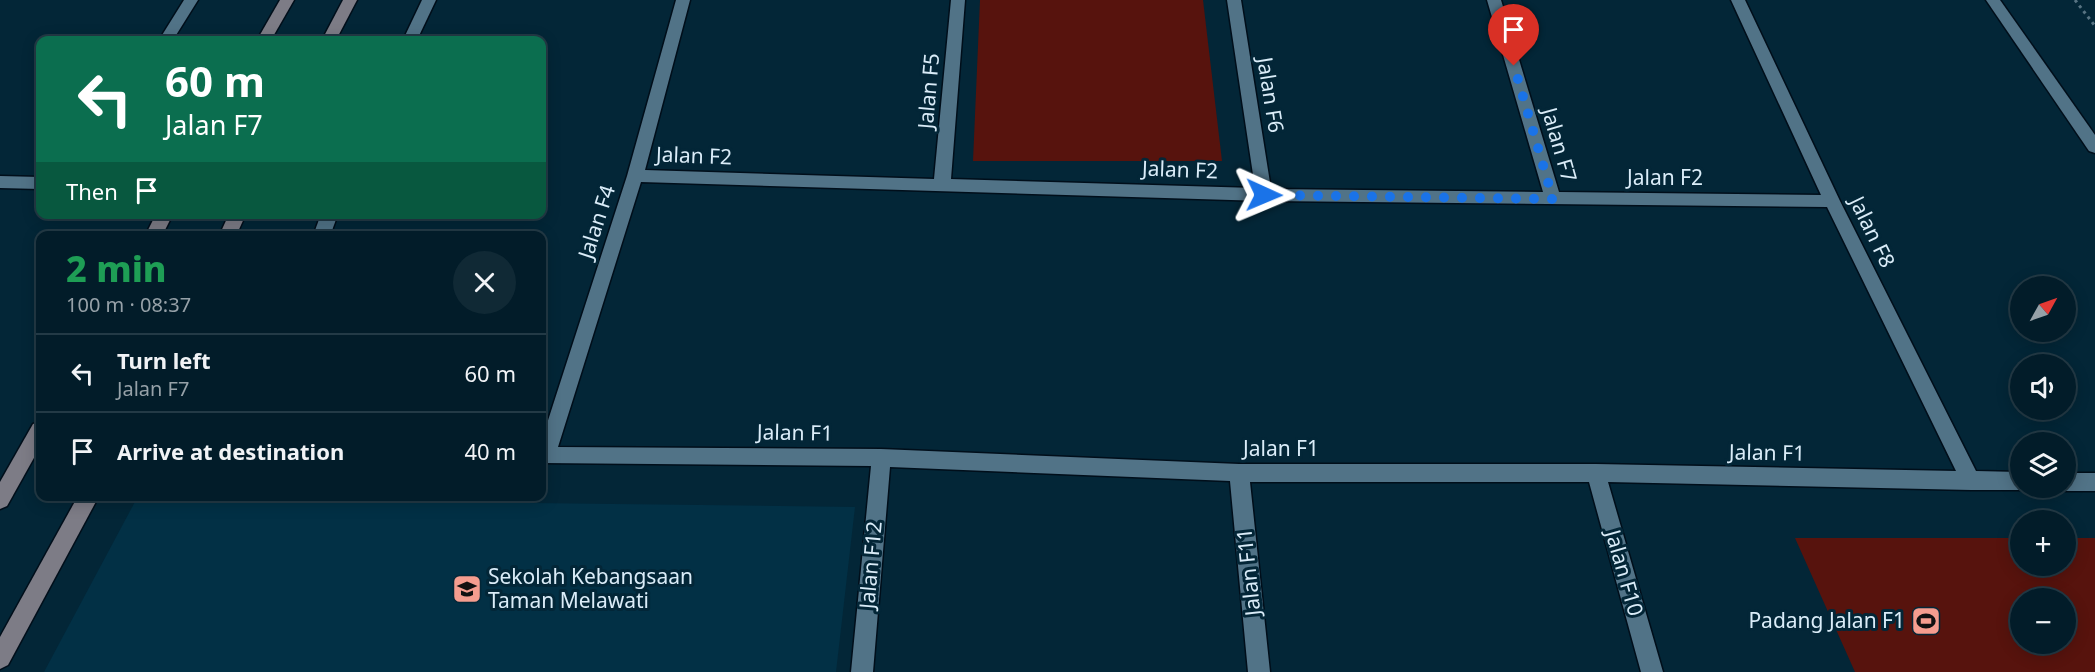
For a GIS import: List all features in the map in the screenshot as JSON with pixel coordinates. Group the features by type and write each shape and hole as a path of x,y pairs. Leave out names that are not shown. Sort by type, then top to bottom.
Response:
{"street":[{"path":"168,36 191,0"},
{"path":"266,36 287,0"},
{"path":"331,36 350,0"},
{"path":"412,36 429,0"},
{"name":"Jalan F4","path":"546,449 635,176 683,0"},
{"name":"Jalan F5","path":"942,186 958,0"},
{"name":"Jalan F6","path":"1234,0 1264,195"},
{"name":"Jalan F7","path":"1494,0 1553,199"},
{"name":"Jalan F8","path":"1738,0 1832,201 1971,481"},
{"path":"1993,0 2095,147"},
{"name":"Jalan F2","path":"635,176 1264,195 1832,201"},
{"path":"0,182 36,183"},
{"path":"0,500 34,452"},
{"name":"Jalan F1","path":"546,455 881,458 1239,473 1596,473 2010,481"},
{"name":"Jalan F12","path":"862,672 881,458"},
{"name":"Jalan F11","path":"1239,473 1259,672"},
{"name":"Jalan F10","path":"1596,473 1652,672"},
{"path":"2076,482 2095,482"},
{"path":"0,658 86,501"}],"path":[{"path":"2075,0 2095,26"}],"shaded area":[{"path":"980,0 1203,0 1222,161 973,161"},
{"name":"Sekolah Kebangsaan Taman Melawati","path":"135,501 376,501 855,507 836,672 44,672"},
{"name":"Padang Jalan F1","path":"1795,538 2010,538 2010,576 2076,576 2076,538 2095,538 2095,672 1855,672"}],"place":[{"name":"Sekolah Kebangsaan Taman Melawati","path":"467,589"},
{"name":"Padang Jalan F1","path":"1926,621"}],"route":[{"path":"1264,195 1553,199 1514,66"}]}
